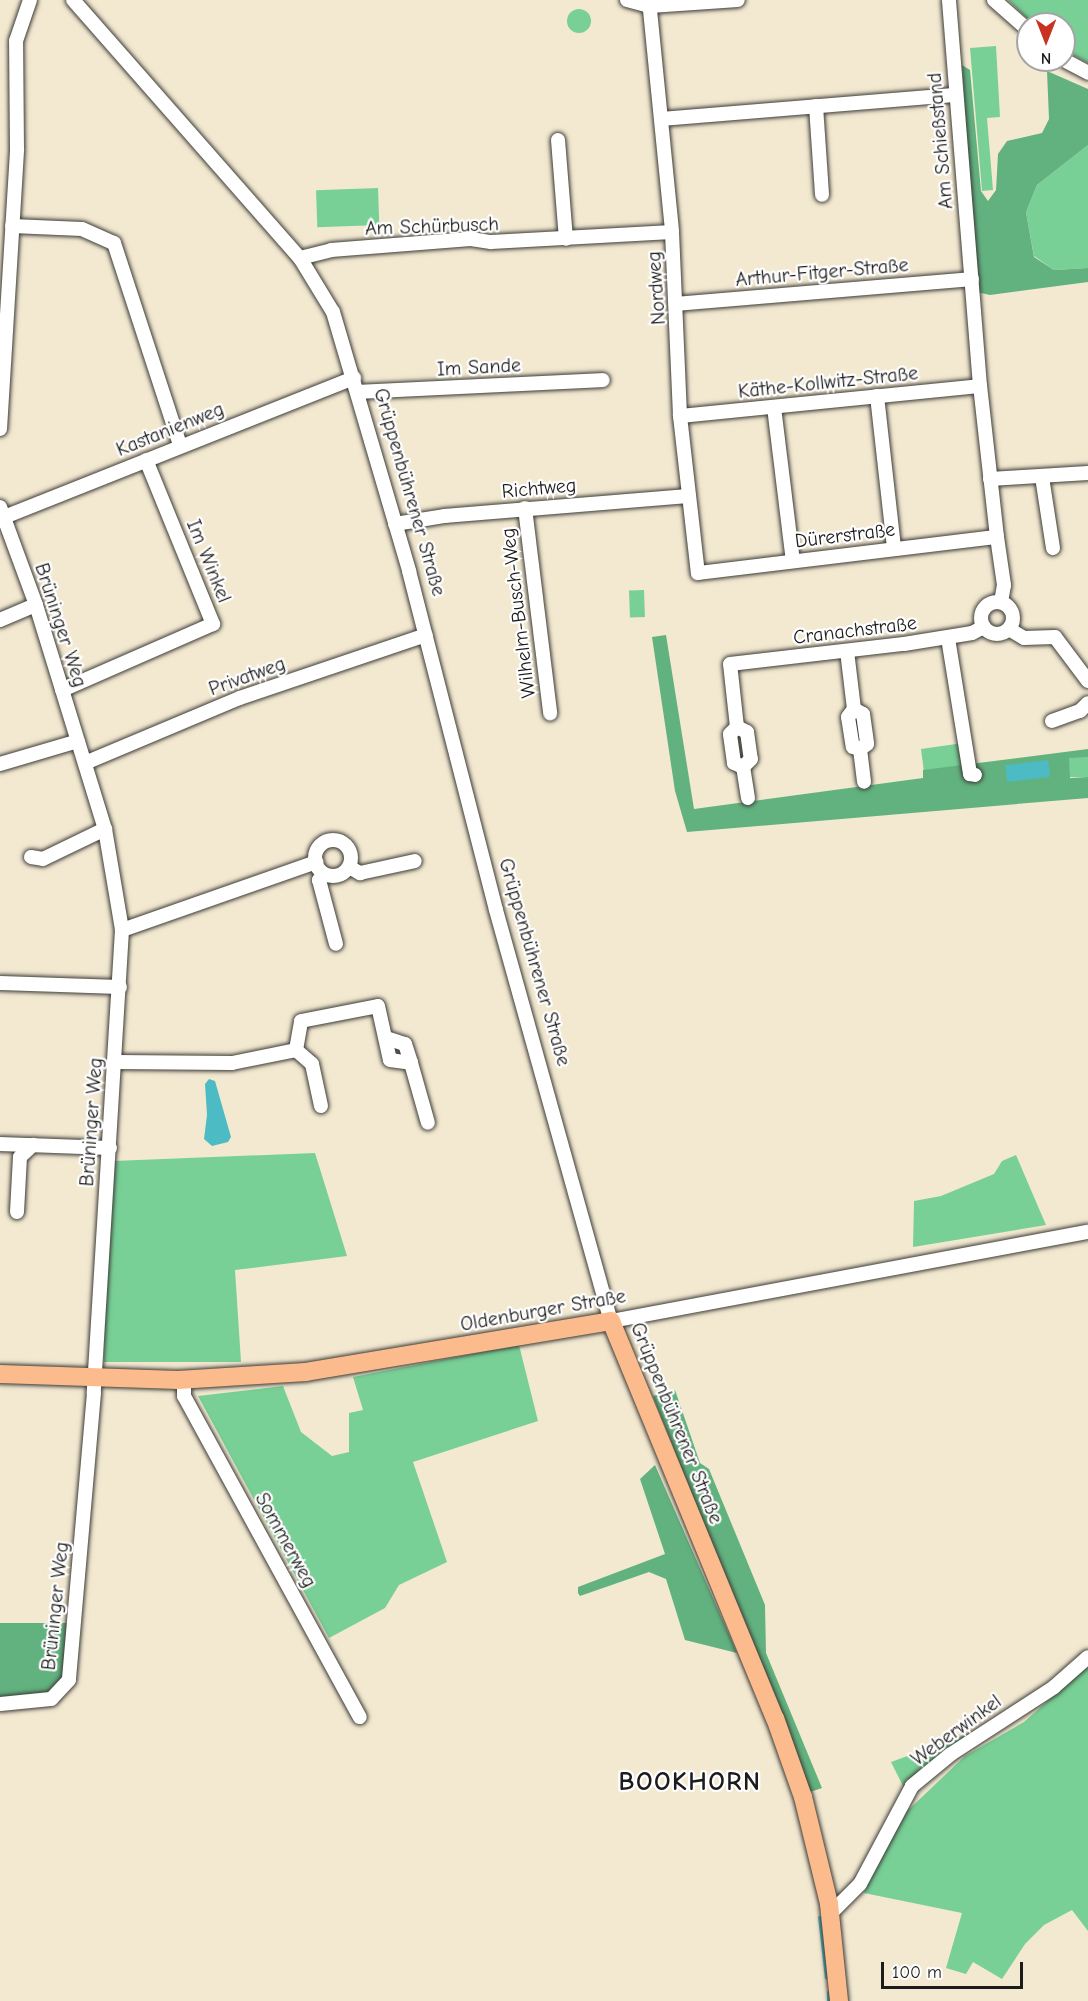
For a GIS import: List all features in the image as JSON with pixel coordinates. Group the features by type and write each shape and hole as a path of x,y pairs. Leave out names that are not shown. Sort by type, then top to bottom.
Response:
{"main road":[{"name":"Oldenburger Straße","path":"0,1374 184,1379 316,1370 611,1321"},
{"name":"Grüppenbührener Straße","path":"611,1321 775,1718 803,1797 830,1914 839,2001"}],"street":[{"path":"0,429 4,300 15,176 16,41 30,0"},
{"name":"Grüppenbührener Straße","path":"73,0 300,258 333,312 396,524 496,910 611,1321"},
{"path":"627,0 649,3 738,0"},
{"name":"Am Schießstand","path":"950,0 972,279"},
{"path":"994,0 1016,19"},
{"name":"Nordweg","path":"649,3 672,232 680,416 687,496 698,573"},
{"path":"662,119 956,95"},
{"path":"816,106 822,195"},
{"path":"558,140 566,239"},
{"path":"0,176 15,176"},
{"path":"12,226 82,229 114,243 180,446"},
{"name":"Am Schürbusch","path":"300,258 331,250 471,239 491,242 672,232"},
{"path":"972,279 980,386 1004,585 1001,602"},
{"name":"Arthur-Fitger-Straße","path":"676,304 972,279"},
{"name":"Im Sande","path":"356,385 603,380"},
{"name":"Kastanienweg","path":"1,512 180,446 356,385"},
{"name":"Käthe-Kollwitz-Straße","path":"680,416 980,386"},
{"path":"877,396 894,548"},
{"path":"774,407 793,561"},
{"name":"Im Winkel","path":"62,690 213,624 146,460"},
{"path":"990,479 1088,473"},
{"path":"1042,477 1053,548"},
{"name":"Richtweg","path":"396,524 525,508 687,496"},
{"name":"Wilhelm-Busch-Weg","path":"525,508 550,713"},
{"name":"Brüninger Weg","path":"0,1704 51,1699 69,1680 110,1148 122,930 105,829 36,605 1,512"},
{"name":"Dürerstraße","path":"698,573 997,537"},
{"path":"1009,629 1011,611 1001,602 990,603 982,611 984,627 993,633 1009,629 1024,638 1055,637 1088,681"},
{"path":"0,620 36,605"},
{"name":"Cranachstraße","path":"748,798 743,767 734,763 730,734 737,727 730,664 948,638 984,627"},
{"name":"Privatweg","path":"85,763 240,698 426,635"},
{"path":"948,638 970,774 975,775"},
{"path":"847,651 854,709 848,717 853,747 860,749 864,782"},
{"path":"1052,721 1080,711 1088,703"},
{"path":"0,764 78,741"},
{"path":"31,857 43,860 105,829"},
{"path":"336,841 349,850 349,867 338,876 324,874 316,862 320,846 336,841"},
{"path":"349,867 360,873 415,861"},
{"path":"122,930 316,862"},
{"path":"324,874 320,880 336,944"},
{"path":"0,983 120,987"},
{"path":"296,1050 301,1022 378,1006 386,1038 405,1044 428,1123"},
{"path":"116,1062 232,1063 296,1050"},
{"path":"296,1050 312,1064 321,1106"},
{"path":"4,1145 110,1148"},
{"path":"4,1145 20,1158"},
{"path":"17,1212 20,1158 33,1145"},
{"name":"Oldenburger Straße","path":"611,1321 1088,1232"},
{"name":"Sommerweg","path":"184,1379 184,1396 360,1717"},
{"name":"Weberwinkel","path":"830,1914 860,1884 912,1786 951,1754 1054,1687 1088,1657"}],"green space":[{"path":"1008,0 1088,0 1088,63 1076,56 1076,12 1020,12"},
{"path":"579,9 588,12 591,21 588,30 579,33 570,30 567,21 570,12"},
{"path":"996,46 1000,117 987,118 993,190 982,191 970,48"},
{"path":"962,65 970,70 981,191 988,201 996,190 998,154 1007,141 1042,133 1049,119 1047,72 1049,72 1088,89 1088,145 1037,185 1026,212 1034,257 1054,270 1088,268 1088,282 990,295 977,292"},
{"path":"1088,145 1088,268 1054,270 1034,256 1026,212 1037,185"},
{"path":"378,188 379,225 317,227 316,190"},
{"path":"644,590 645,617 630,618 629,591"},
{"path":"666,635 694,809 923,778 923,770 1088,749 1088,757 1069,758 1070,778 1088,777 1088,798 687,832 675,791 652,637"},
{"path":"963,743 967,762 926,788 921,749"},
{"path":"1069,757 1088,757 1088,777 1069,777"},
{"path":"315,1153 347,1256 235,1270 241,1362 104,1362 106,1259 114,1161"},
{"path":"1016,1155 1046,1225 913,1247 914,1201 941,1196 994,1174 1002,1161"},
{"path":"519,1345 538,1421 413,1462 447,1562 399,1585 385,1608 329,1638 198,1396 283,1386 301,1432 332,1456 349,1452 349,1413 363,1410 353,1377"},
{"path":"675,1390 700,1463 709,1469 765,1605 766,1653 822,1788 810,1792 653,1396"},
{"path":"655,1465 737,1653 685,1640 666,1579 649,1572 580,1596 578,1593 578,1587 665,1554 640,1479"},
{"path":"0,1623 68,1623 64,1678 50,1692 0,1697"},
{"path":"1088,1665 1088,1931 1072,1910 1044,1925 1025,1944 1002,1979 973,1962 966,1974 946,1968 962,1913 864,1893 872,1867 902,1816 965,1756 1024,1722"},
{"path":"976,1731 922,1767 904,1788 891,1762"}],"water":[{"path":"1048,760 1050,777 1007,782 1005,765"},
{"path":"209,1079 215,1081 231,1137 228,1142 212,1146 204,1139 207,1115 205,1084"}],"waterway":[{"path":"819,1917 826,1978"},
{"path":"828,1992 828,2001"}],"district":[{"name":"BOOKHORN","path":"690,1783"}]}
